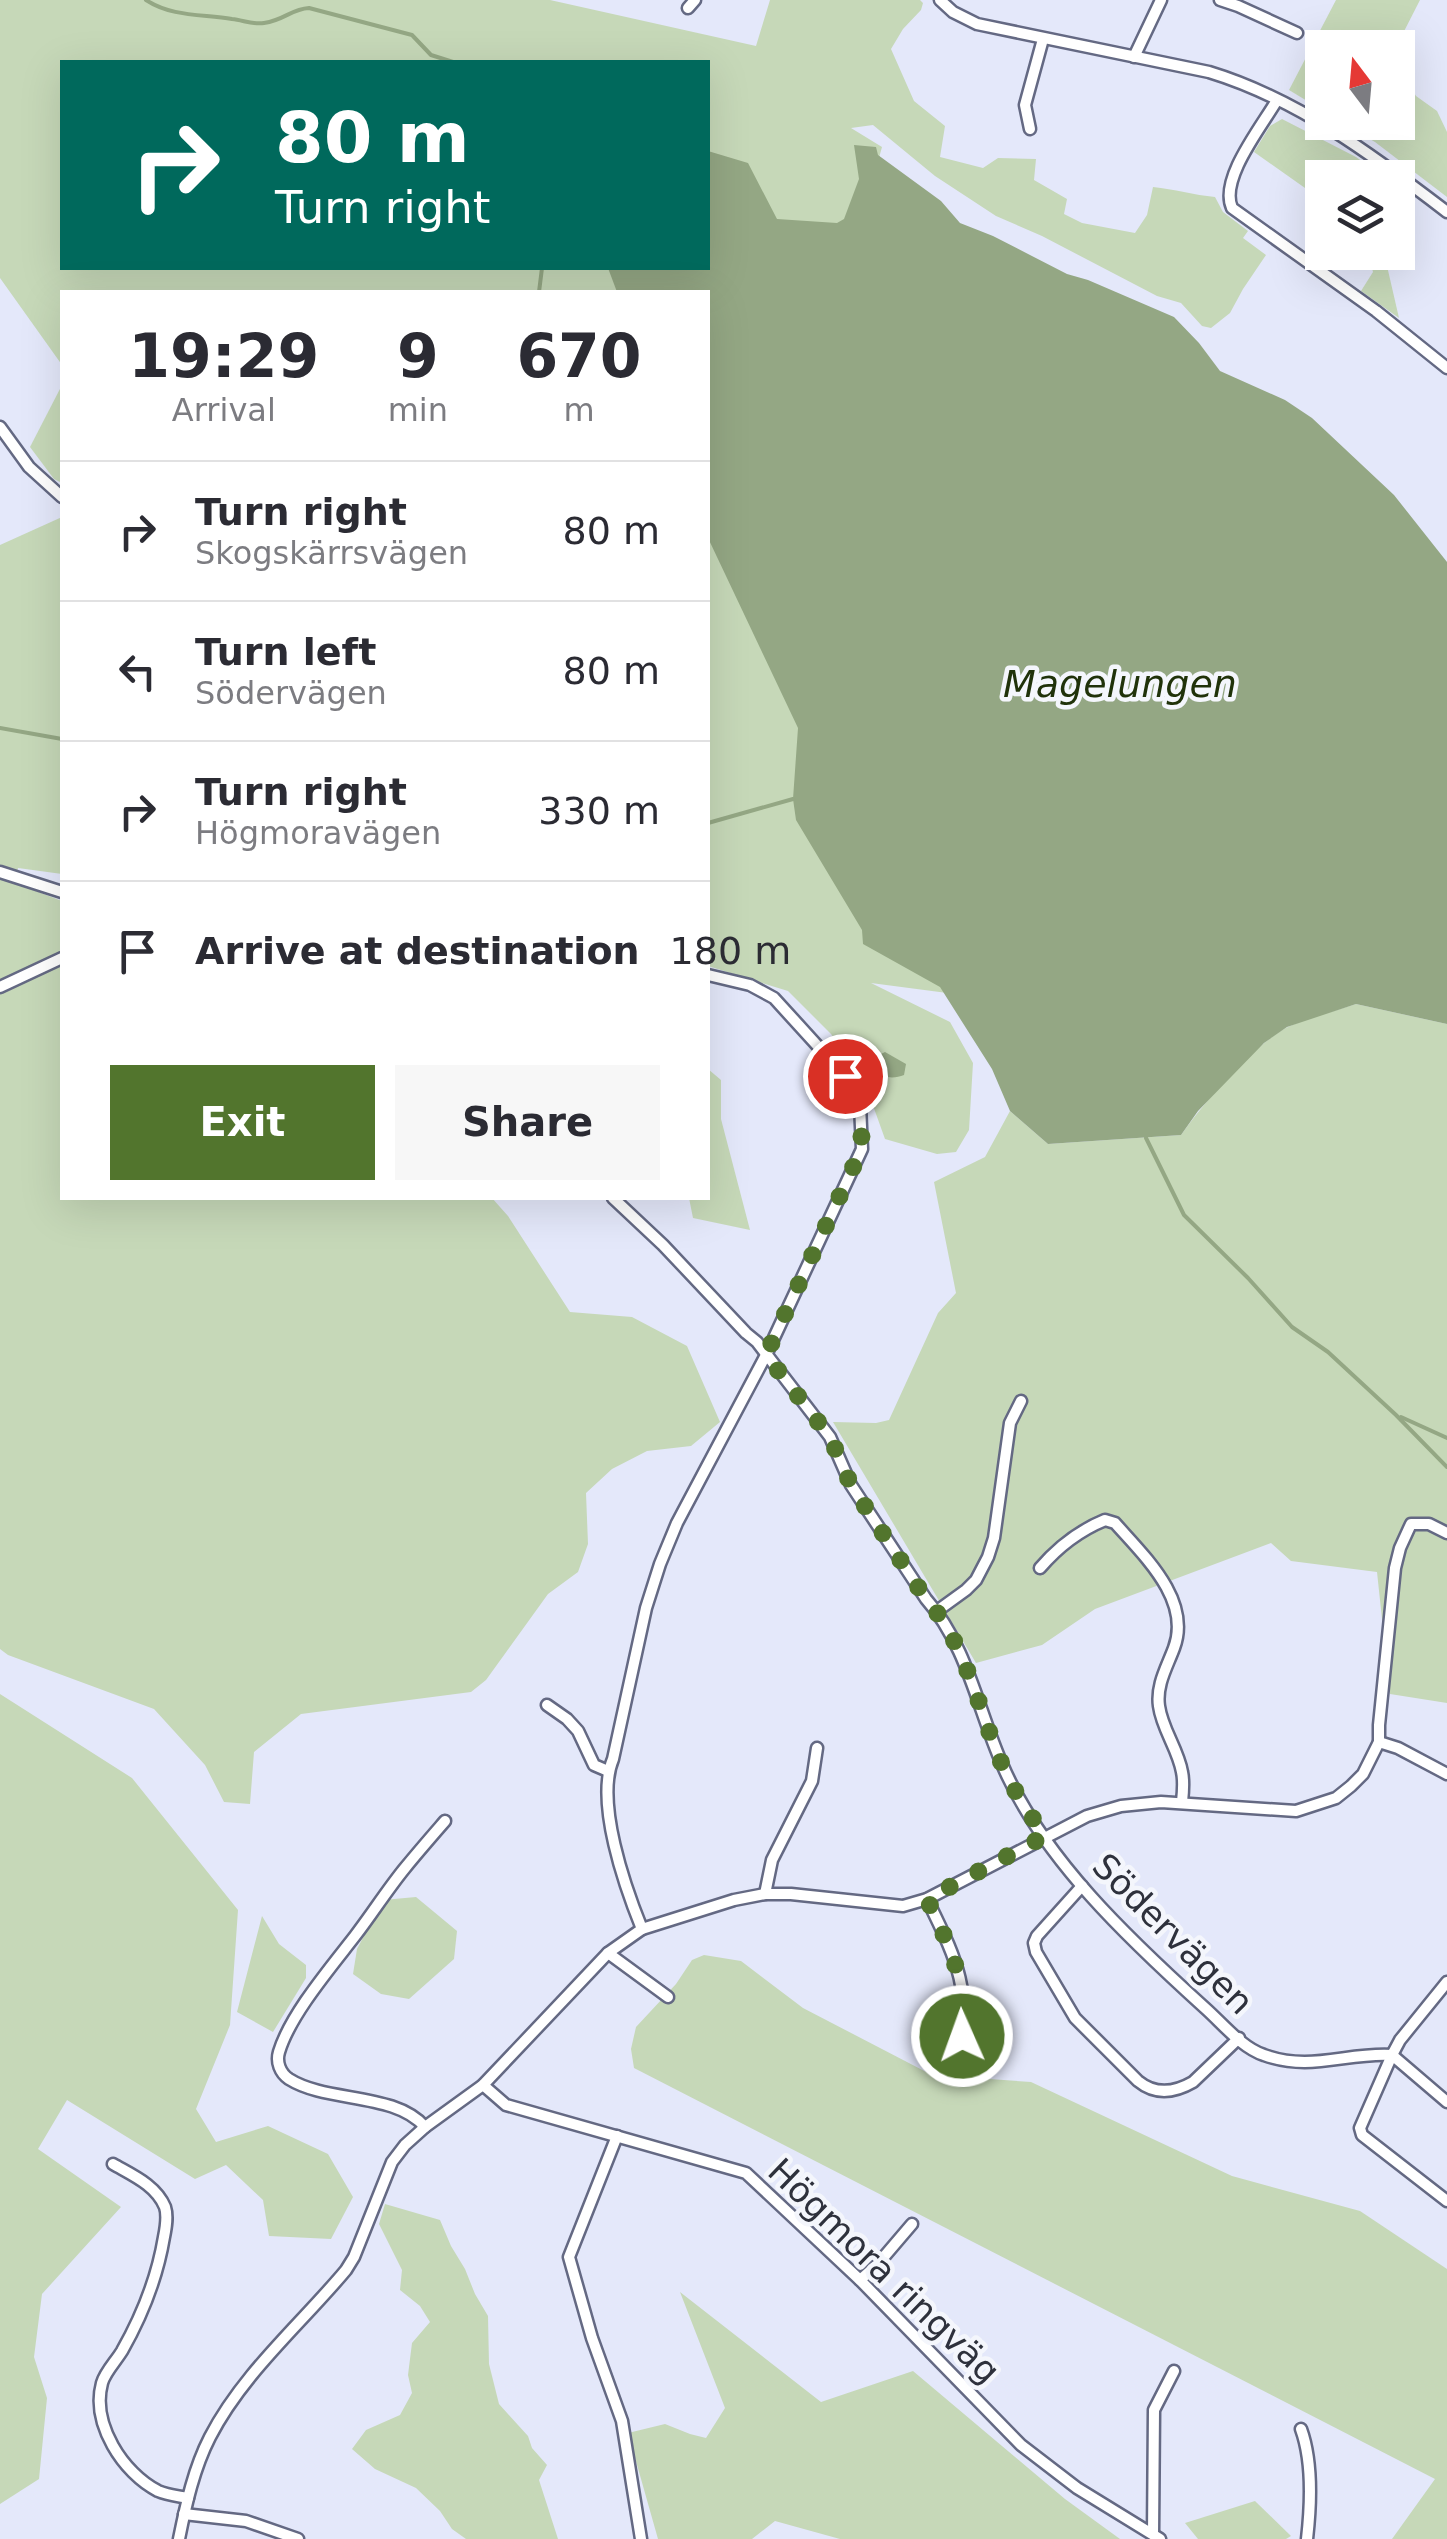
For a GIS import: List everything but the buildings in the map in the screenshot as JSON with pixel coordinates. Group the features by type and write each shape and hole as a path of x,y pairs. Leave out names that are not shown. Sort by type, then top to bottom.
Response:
{"street":[{"path":"940,0 977,24 1209,72 1246,85 1369,152 1447,212"},
{"path":"1134,58 1161,0"},
{"path":"1220,0 1240,3 1298,32"},
{"path":"1030,129 1026,105 1044,39"},
{"path":"1277,100 1231,177 1228,199 1232,208 1376,310 1447,368"},
{"path":"0,427 29,467 60,495"},
{"path":"0,872 60,891"},
{"path":"0,986 60,959"},
{"path":"642,1929 609,1817 608,1771 646,1608 677,1523 766,1355 862,1148 860,1105 845,1076 774,998 750,985 710,975"},
{"name":"Södervägen","path":"615,1200 757,1342 830,1437 851,1485 937,1611 963,1660 1016,1794 1082,1886 1161,1968 1260,2054 1296,2064 1392,2055"},
{"path":"937,1611 976,1580 988,1557 1010,1423 1021,1401"},
{"path":"1040,1568 1058,1548 1105,1520 1114,1523 1168,1588 1175,1603 1178,1627 1160,1681 1159,1705 1182,1768 1182,1802"},
{"path":"179,2539 188,2498 211,2435 273,2350 346,2270 392,2162 425,2127 483,2085 608,1953 642,1929 765,1894 903,1906 927,1899 1088,1816 1120,1806 1182,1802 1296,1811 1336,1798 1362,1774 1380,1742 1391,1592 1400,1548 1411,1524 1429,1524 1447,1533"},
{"path":"547,1705 578,1732 594,1766 608,1771"},
{"path":"1380,1742 1447,1774"},
{"path":"765,1894 772,1860 812,1782 817,1748"},
{"path":"425,2127 418,2119 392,2108 288,2078 280,2071 278,2056 316,1987 403,1870 446,1821"},
{"path":"1082,1886 1037,1936 1036,1952 1075,2018 1138,2081 1161,2092 1184,2088 1239,2038"},
{"path":"927,1899 958,1970 965,2017 958,2056"},
{"path":"608,1953 668,1997"},
{"path":"1447,1982 1400,2040 1360,2132 1447,2201"},
{"path":"1392,2055 1447,2102"},
{"name":"Högmora ringväg","path":"483,2085 506,2105 746,2172 860,2280 1021,2444 1077,2488 1157,2537"},
{"path":"617,2136 569,2257 592,2338 622,2421 641,2539"},
{"path":"113,2164 150,2186 164,2206 167,2220 159,2266 146,2306 102,2381 100,2403 105,2426 115,2452 141,2480 162,2493 188,2498"},
{"path":"860,2280 912,2224"},
{"path":"1157,2537 1154,2410 1174,2371"},
{"path":"1301,2429 1308,2446 1307,2539"},
{"path":"184,2514 246,2521 298,2539"}],"shaded area":[{"path":"0,0 550,0 756,46 770,0 920,0 921,10 891,49 914,101 945,126 940,157 983,168 998,158 1036,159 1034,180 1067,199 1064,214 1082,223 1135,233 1147,215 1153,187 1215,197 1223,212 1248,231 1243,238 1266,255 1230,313 1211,328 1202,326 1181,303 1157,296 996,216 935,176 873,125 851,128 882,147 815,388 970,996 871,983 950,1022 973,1063 969,1130 956,1152 937,1154 885,1139 862,1075 831,1034 788,991 710,967 710,290 60,290 60,362 0,278"},
{"path":"1336,0 1420,0 1405,30 1320,30"},
{"path":"1305,59 1305,100 1289,90"},
{"path":"1415,94 1437,111 1447,132 1447,197 1415,173 1415,160 1399,160 1372,140 1415,140"},
{"path":"1282,119 1305,131 1305,140 1323,140 1360,160 1305,160 1305,188 1254,152 1270,126"},
{"path":"1388,270 1399,318 1361,291 1373,272"},
{"path":"60,389 60,482 30,447"},
{"path":"60,518 60,874 18,868 15,883 60,900 60,1200 494,1200 570,1312 632,1317 687,1346 720,1422 691,1446 647,1451 612,1469 586,1493 588,1544 578,1572 548,1594 486,1680 471,1692 301,1714 254,1752 250,1804 224,1802 205,1765 154,1709 0,1649 0,545"},
{"path":"1356,1004 1447,1024 1447,1703 1390,1694 1377,1572 1291,1561 1271,1543 1095,1609 1042,1645 976,1663 833,1422 889,1420 938,1313 956,1293 934,1182 985,1157 1010,1111 1048,1144 1181,1135 1231,1075 1276,1034"},
{"path":"710,1071 721,1080 721,1119 750,1230 693,1218 689,1200 710,1200"},
{"path":"0,1694 132,1778 238,1910 230,2025 196,2109 216,2142 268,2126 328,2154 353,2197 331,2239 269,2236 263,2200 226,2165 195,2179 67,2100 38,2149 121,2207 42,2294 34,2357 47,2398 39,2479 0,2504"},
{"path":"416,1897 457,1931 454,1959 409,1999 381,1994 353,1974 357,1949 383,1900"},
{"path":"262,1916 279,1944 306,1965 306,1978 273,2032 237,2012"},
{"path":"704,1955 741,1961 803,2008 932,2075 1031,2082 1232,2176 1360,2211 1447,2269 1447,2539 1392,2539 1435,2479 634,2068 631,2049 636,2027 676,1984 692,1960"},
{"path":"385,2204 440,2220 488,2316 489,2364 499,2404 528,2436 532,2448 547,2465 539,2480 558,2539 466,2539 416,2488 375,2469 352,2449 366,2430 400,2415 412,2393 408,2375 412,2343 430,2322 420,2306 400,2290 402,2270 379,2224"},
{"path":"680,2292 821,2402 913,2371 1065,2499 1120,2539 840,2539 775,2521 752,2539 658,2539 628,2433 665,2424 706,2438 725,2408"},
{"path":"1255,2501 1291,2536 1198,2539 1185,2523"}],"water":[{"name":"Magelungen","path":"854,145 876,147 878,155 941,201 960,223 1067,274 1174,317 1220,371 1285,400 1312,418 1394,495 1447,562 1447,1024 1356,1004 1287,1027 1264,1043 1198,1111 1181,1135 1048,1144 1010,1111 992,1069 940,987 863,944 862,930 796,820 793,799 798,728 710,542 710,290 616,290 609,270 710,270 710,152 748,163 777,219 837,223 844,219 859,179"},
{"path":"885,1052 906,1064 904,1075 887,1077 878,1073 873,1058"}],"waterway":[{"path":"146,0 177,12 256,23 271,22 309,8 412,35 431,55 447,60"},
{"path":"539,290 542,270"},
{"path":"0,728 60,739"},
{"path":"710,822 793,799"},
{"path":"1146,1138 1184,1215 1292,1327 1328,1352 1447,1467"},
{"path":"1401,1417 1447,1438"}],"route":[{"path":"845,1076 860,1105 862,1148 766,1355 830,1437 851,1485 937,1611 963,1660 1002,1765 1016,1794 1045,1836 927,1899 958,1970 965,2017 962,2036"}]}
